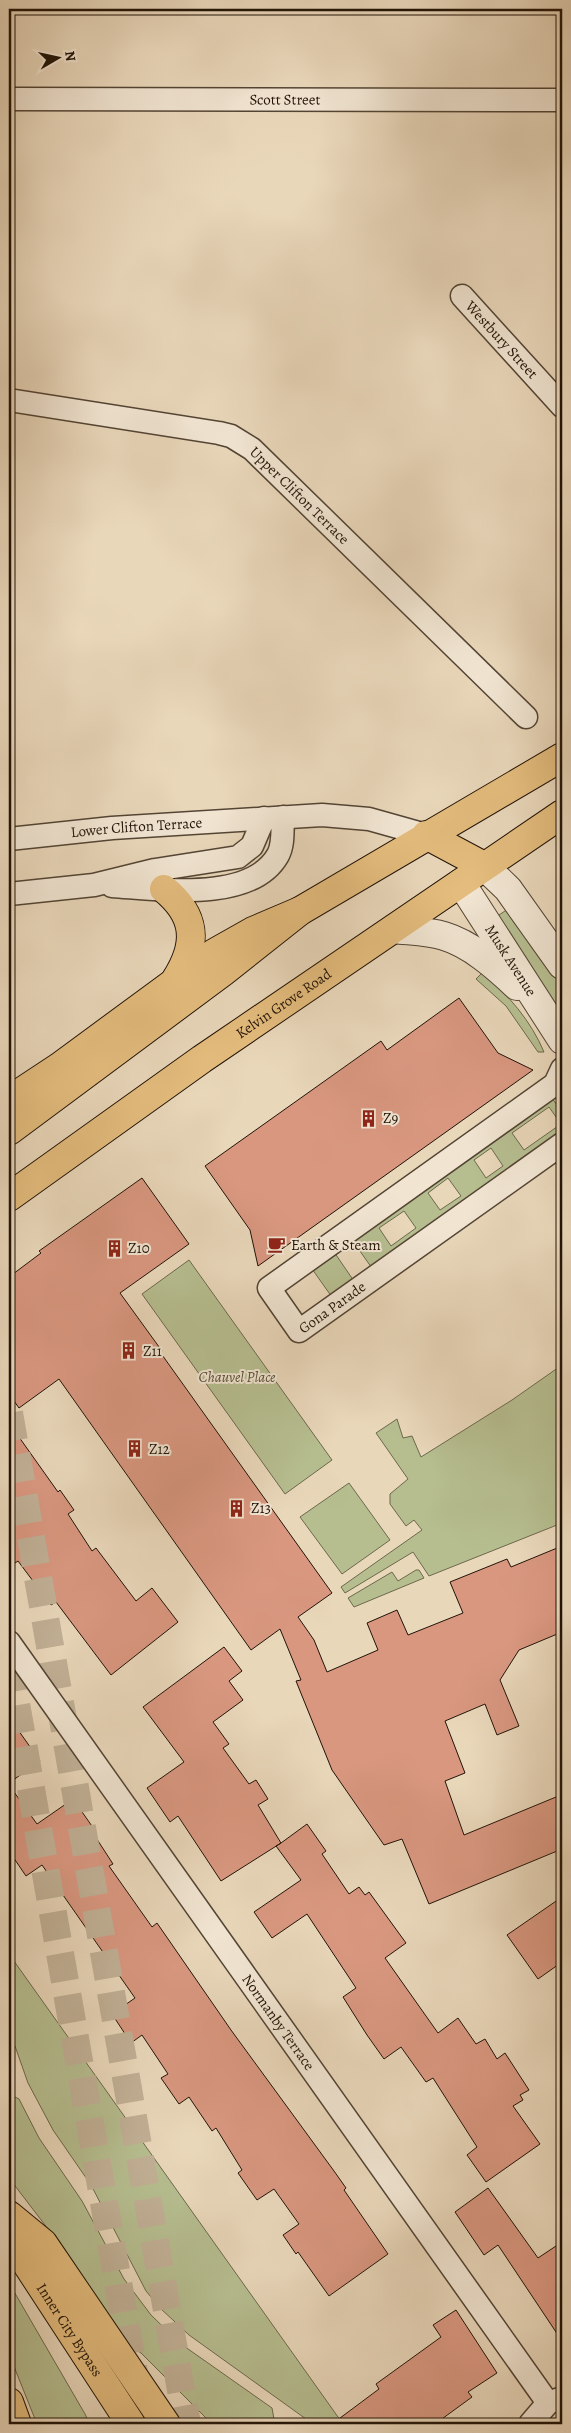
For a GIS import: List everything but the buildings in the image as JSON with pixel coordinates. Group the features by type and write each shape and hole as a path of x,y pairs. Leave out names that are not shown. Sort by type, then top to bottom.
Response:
{"main road":[{"path":"9,1100 59,1066 176,979 232,942 300,911 562,756"},
{"name":"Kelvin Grove Road","path":"9,1197 202,1059 562,814"},
{"path":"426,835 484,866"},
{"path":"426,835 461,883"},
{"path":"164,889 182,908 191,930 190,952 176,979"},
{"path":"9,1131 223,972 300,911"},
{"path":"9,2215 44,2243 166,2424"},
{"name":"Inner City Bypass","path":"9,2237 131,2424"},
{"path":"9,2402 17,2424"}],"street":[{"name":"Scott Street","path":"9,99 562,100"},
{"name":"Westbury Street","path":"462,296 562,406"},
{"name":"Upper Clifton Terrace","path":"9,400 219,433 241,442 252,449 526,717"},
{"name":"Lower Clifton Terrace","path":"9,839 112,828 322,814 360,817 426,835"},
{"path":"9,894 94,885 155,870 238,857 252,846 273,818 282,839 278,856 250,879 239,884 222,888 164,889 94,885"},
{"path":"484,866 508,889 562,965"},
{"name":"Musk Avenue","path":"461,883 562,1040"},
{"path":"394,929 432,933 462,944 497,969 543,1011"},
{"name":"Gona Parade","path":"562,1068 555,1084 269,1288 299,1331 562,1144"},
{"name":"Normanby Terrace","path":"9,1642 555,2400"},
{"path":"530,2424 555,2400"}],"green space":[{"path":"508,909 562,979 562,1013 497,923 496,917"},
{"path":"482,973 501,990 526,1019 544,1052 538,1052 506,1006 476,979"},
{"path":"549,1094 562,1112 562,1136 374,1271 350,1237","holes":["549,1107 561,1124 524,1150 512,1133","491,1148 503,1166 486,1178 474,1160","448,1178 461,1196 440,1210 428,1193","404,1211 416,1228 391,1246 379,1228"]},
{"path":"332,1249 356,1284 334,1300 310,1266"},
{"name":"Chauvel Place","path":"189,1260 332,1460 285,1494 142,1294"},
{"path":"562,1365 562,1523 429,1576 413,1552 345,1593 341,1587 422,1530 414,1520 406,1526 390,1504 390,1494 408,1479 376,1433 397,1419 403,1438 412,1436 421,1457 512,1400"},
{"path":"349,1483 390,1540 342,1574 300,1517"},
{"path":"419,1570 424,1578 354,1607 348,1598 392,1572 398,1581"},
{"path":"9,1954 343,2424 313,2424 189,2335 160,2308 146,2291 91,2185 53,2130 28,2083 9,2029"},
{"path":"9,2094 19,2099 39,2138 82,2201 124,2279 151,2315 181,2344 272,2408 274,2419 277,2422 288,2419 294,2424 212,2424 141,2353 118,2337 45,2225 9,2178"},
{"path":"9,2283 90,2424 37,2424 9,2354"}],"tunnel":[{"path":"9,1413 187,2424"},
{"path":"9,1664 143,2424"}],"place":[{"name":"Z9","path":"369,1118"},
{"name":"Earth & Steam","path":"277,1245"},
{"name":"Z10","path":"114,1248"},
{"name":"Z11","path":"129,1351"},
{"name":"Z12","path":"135,1449"},
{"name":"Z13","path":"237,1508"}]}
